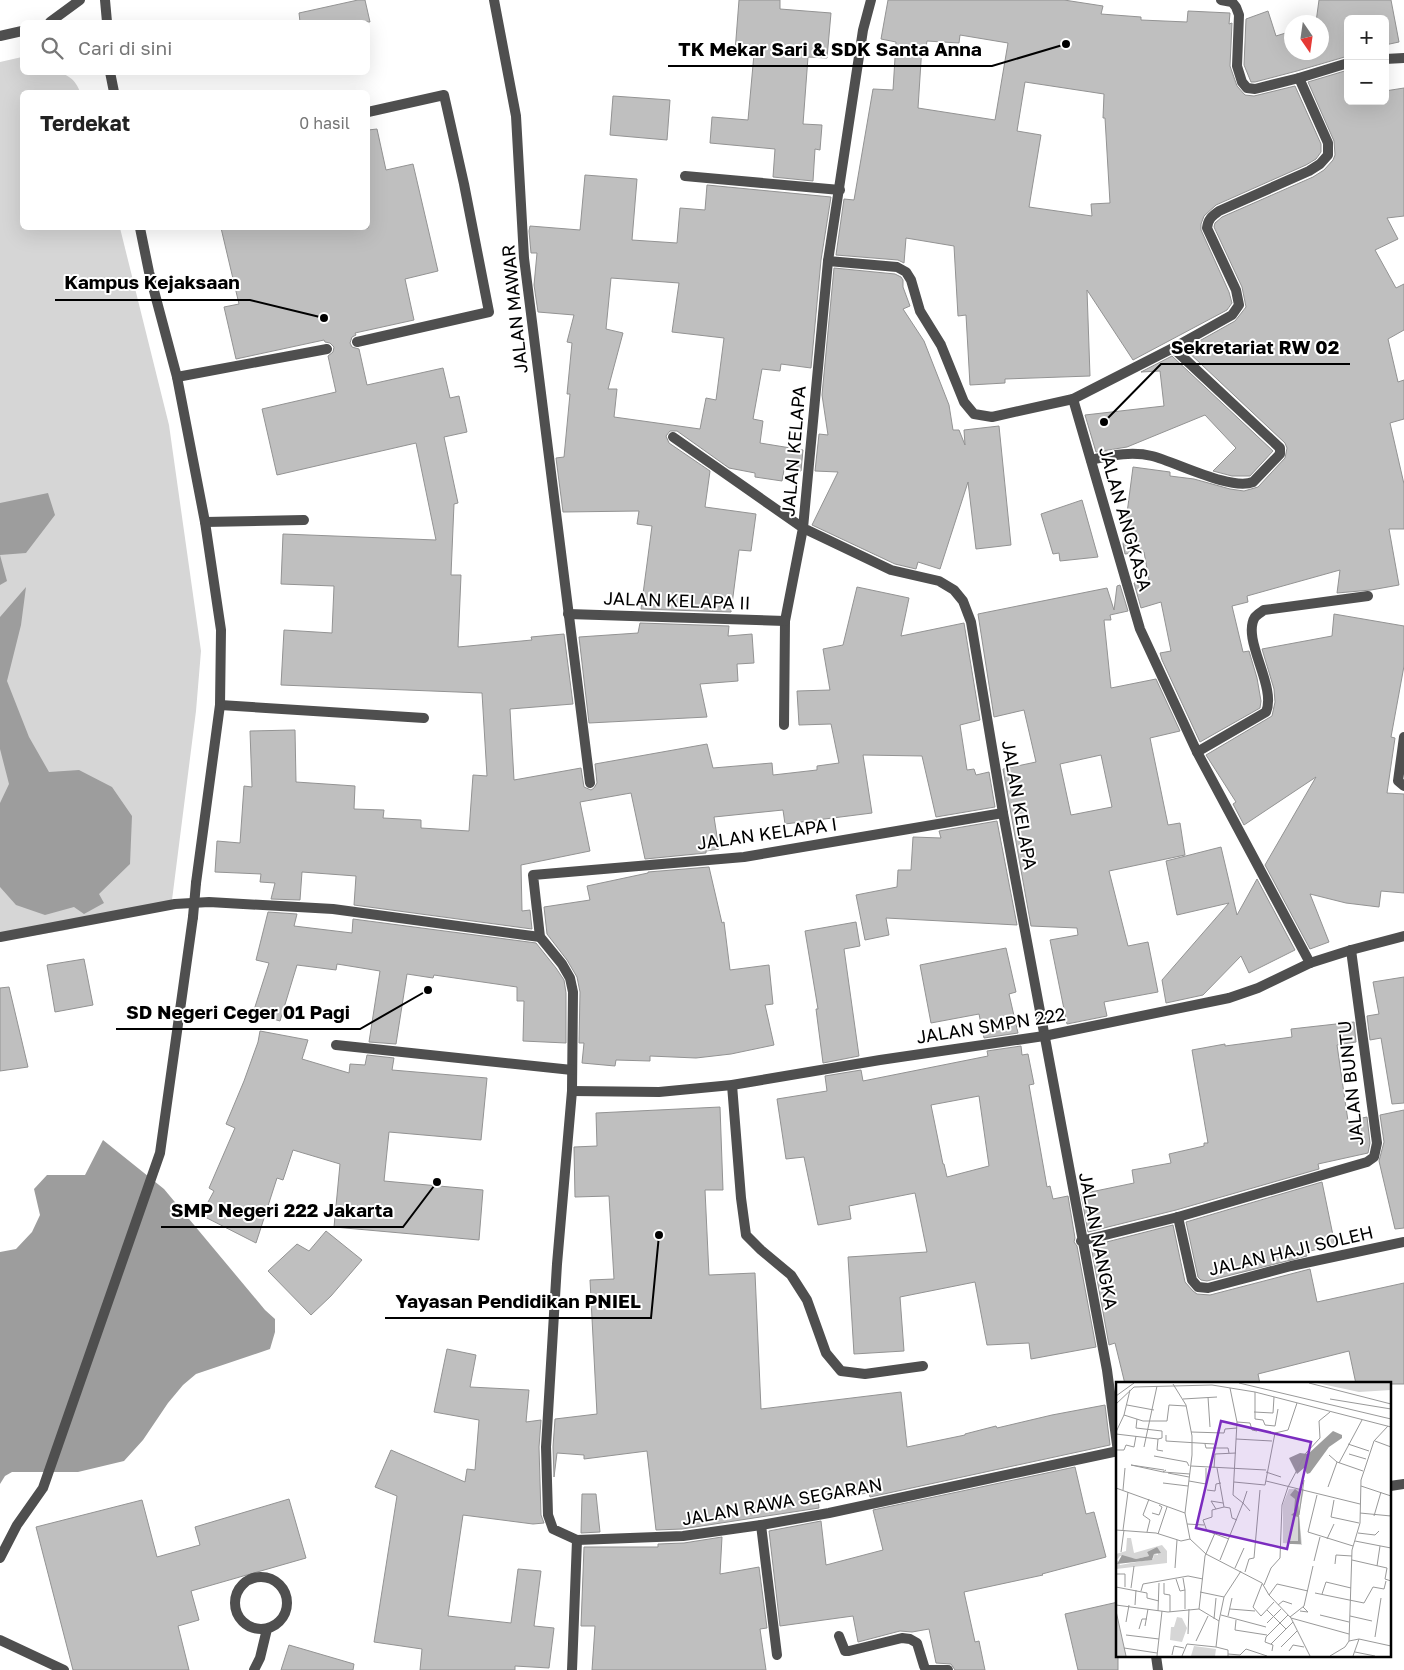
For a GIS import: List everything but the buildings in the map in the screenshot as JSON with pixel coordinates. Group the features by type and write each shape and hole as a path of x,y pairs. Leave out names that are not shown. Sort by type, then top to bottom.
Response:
{"street":[{"path":"53,20 80,0"},
{"path":"105,0 107,20"},
{"name":"JALAN MAWAR","path":"494,0 516,116 524,258 590,783"},
{"name":"JALAN KELAPA","path":"871,0 863,30 828,261 803,528 890,570 939,581 954,590 964,601 971,622 1003,813 1044,1036"},
{"path":"1220,0 1232,2 1236,8 1238,15 1237,66 1242,82 1247,88 1255,89 1344,64"},
{"path":"0,36 20,31"},
{"path":"1389,59 1404,58"},
{"path":"111,75 114,90"},
{"path":"828,261 897,267 906,272 912,280 920,312 941,345 964,402 974,414 992,417 1073,399 1174,348 1232,315 1239,306 1236,290 1207,228 1210,218 1219,211 1309,171 1320,164 1328,155 1328,143 1298,78"},
{"path":"357,342 489,312 464,184 444,95 370,112"},
{"path":"685,176 840,190"},
{"path":"0,1558 18,1525 43,1488 160,1153 220,705 221,630 205,522 176,377 149,272 140,230"},
{"path":"1091,460 1114,454 1151,456 1209,476 1248,484 1253,482 1280,454 1280,448 1174,348"},
{"path":"176,377 327,349"},
{"name":"JALAN ANGKASA","path":"1073,399 1140,629 1197,752 1310,963"},
{"path":"673,437 803,528 784,621 784,725"},
{"path":"205,522 304,520"},
{"path":"1197,752 1266,712 1269,705 1268,694 1251,631 1255,618 1264,610 1368,596"},
{"name":"JALAN KELAPA II","path":"568,614 784,621"},
{"path":"220,705 424,718"},
{"path":"1404,737 1398,781 1404,786"},
{"name":"JALAN KELAPA I","path":"540,937 533,875 744,857 1003,813"},
{"path":"0,937 175,904 209,902 333,909 540,937 562,964 570,978 573,992 572,1091 557,1264 546,1447 548,1514 553,1530 577,1540 572,1670"},
{"name":"JALAN SMPN 222","path":"572,1091 659,1092 732,1085 880,1060 1044,1036 1229,998 1258,988 1310,963 1404,936"},
{"name":"JALAN BUNTU","path":"1178,1217 1367,1162 1374,1156 1377,1143 1351,950"},
{"name":"JALAN NANGKA","path":"1044,1036 1106,1370 1116,1438"},
{"path":"336,1045 572,1070"},
{"path":"732,1085 740,1198 746,1235 791,1275 808,1300 826,1352 841,1371 865,1374 923,1366"},
{"path":"1081,1241 1178,1217"},
{"name":"JALAN HAJI SOLEH","path":"1178,1217 1192,1280 1198,1287 1208,1288 1292,1266 1404,1242"},
{"name":"JALAN RAWA SEGARAN","path":"577,1540 683,1536 761,1525 829,1513 1116,1452"},
{"path":"761,1525 777,1656"},
{"path":"256,1577 269,1577 281,1585 288,1597 287,1611 280,1622 267,1628 254,1628 242,1621 235,1608 236,1595 243,1583 256,1577"},
{"path":"254,1670 260,1658 267,1628"},
{"path":"839,1636 845,1650 849,1651 902,1638 910,1639 917,1643 926,1670 948,1670"},
{"path":"0,1640 64,1670"}],"shaded area":[{"path":"20,57 20,75 64,75 71,78 79,90 20,90 20,230 120,230 169,425 201,651 196,711 172,900 67,930 0,941 0,62"},
{"path":"48,493 55,515 26,553 0,555 0,503"},
{"path":"0,555 7,581 0,585"},
{"path":"26,587 21,625 7,681 29,737 49,772 79,770 112,787 132,816 130,864 99,894 104,903 84,914 74,907 45,915 16,905 0,887 0,803 9,784 0,749 0,617"},
{"path":"103,1140 164,1189 265,1310 275,1319 275,1332 270,1349 196,1374 183,1385 168,1403 143,1440 124,1461 78,1472 12,1472 5,1476 0,1484 0,1252 16,1249 32,1232 40,1215 34,1189 47,1175 85,1175"}],"place":[{"name":"TK Mekar Sari & SDK Santa Anna","path":"1066,44"},
{"name":"Kampus Kejaksaan","path":"324,318"},
{"name":"Sekretariat RW 02","path":"1104,422"},
{"name":"SD Negeri Ceger 01 Pagi","path":"428,990"},
{"name":"SMP Negeri 222 Jakarta","path":"437,1182"},
{"name":"Yayasan Pendidikan PNIEL","path":"659,1235"}]}
